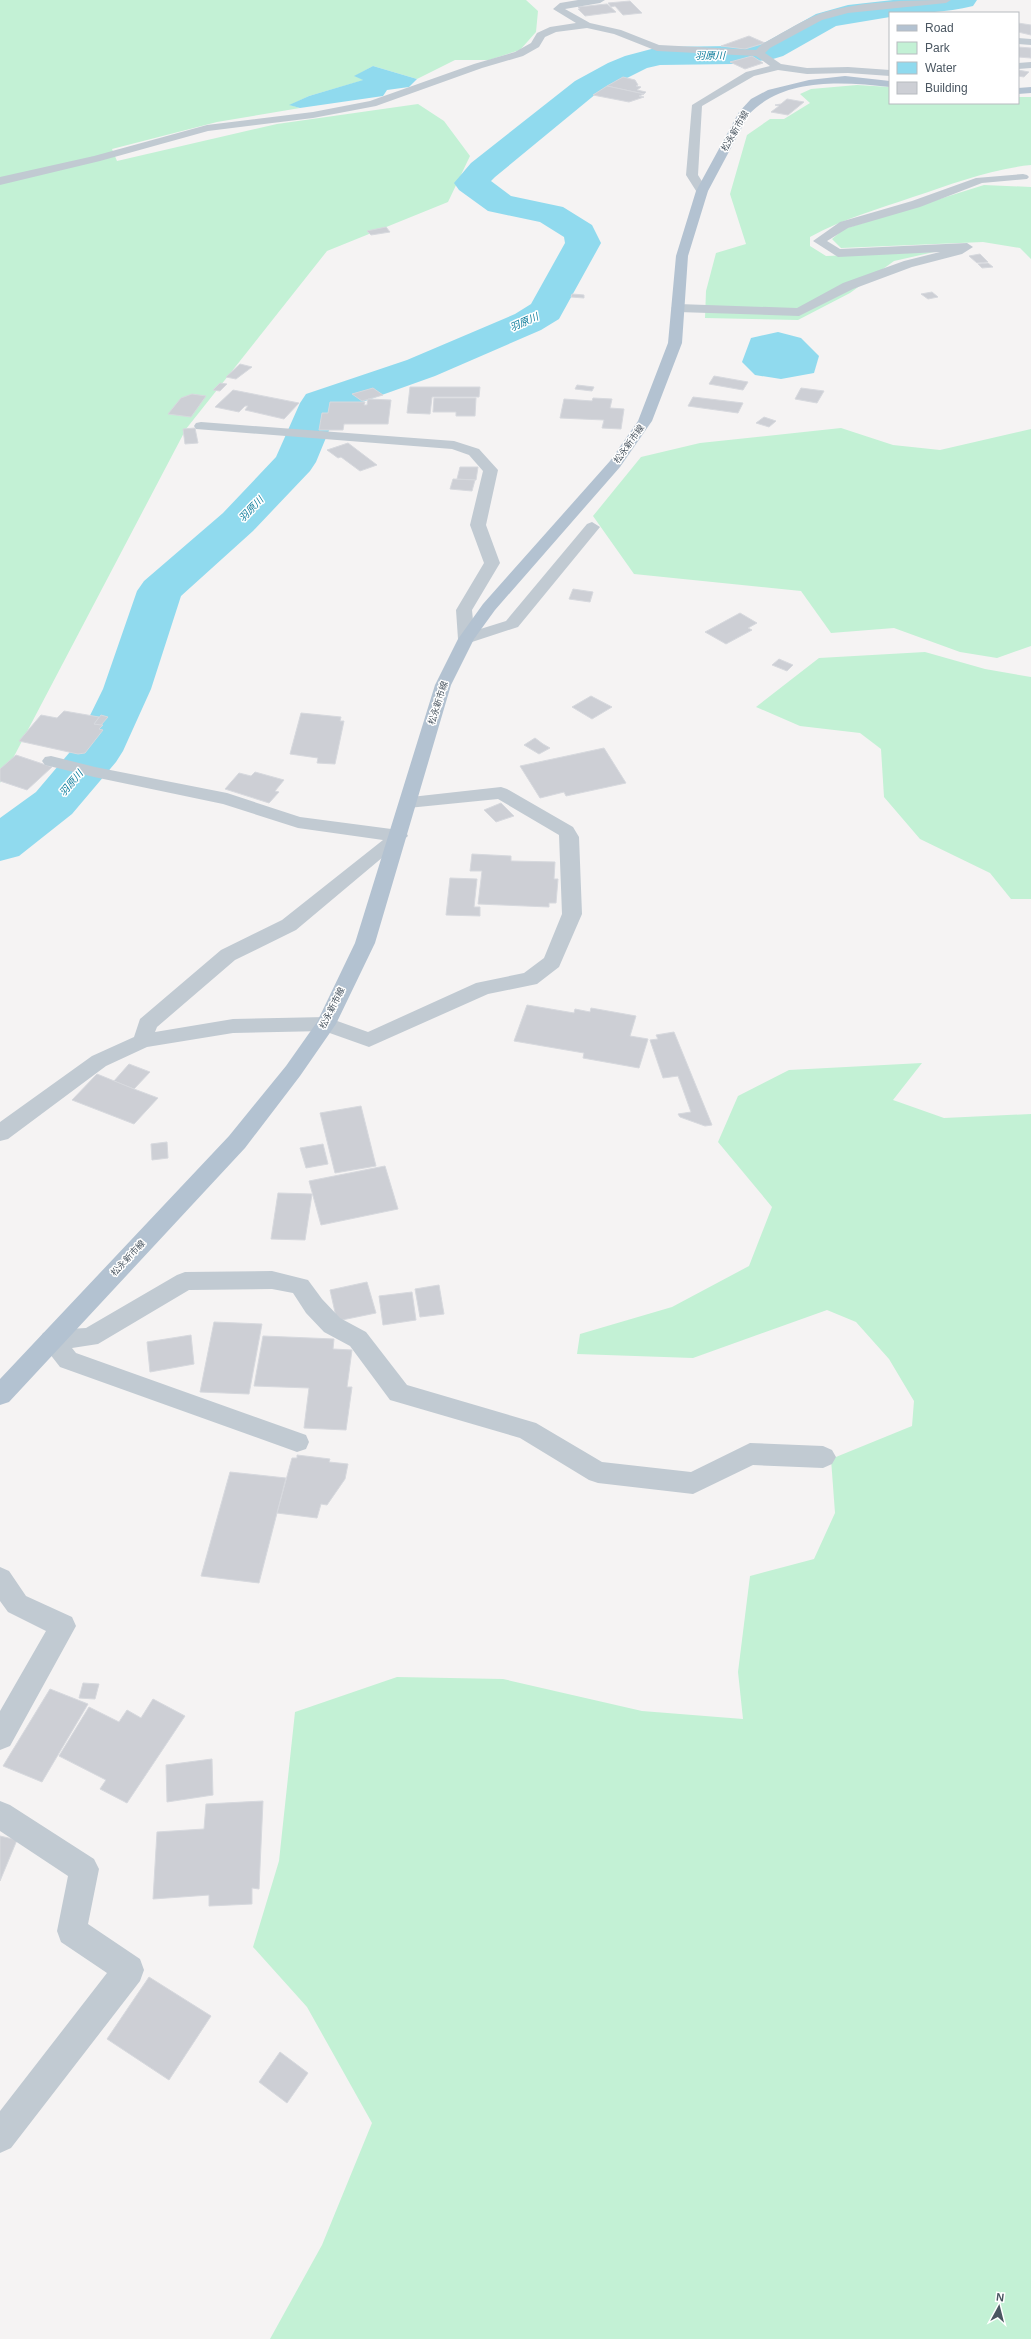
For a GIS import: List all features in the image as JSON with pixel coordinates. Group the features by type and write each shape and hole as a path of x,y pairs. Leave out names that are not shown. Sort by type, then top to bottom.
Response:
{"main road":[{"name":"松永新市線","path":"0,1395 237,1142 294,1071 326,1024 365,943 399,836 443,685 466,639 514,578 615,464 645,421 675,344 682,256 702,191 744,112 755,101 772,92 809,83 846,79 889,84"},
{"path":"1019,91 1031,90"}],"street":[{"path":"600,0 564,5 558,8 587,25 617,32 657,48 759,53 778,67"},
{"path":"759,53 766,46 818,18 847,10 946,0"},
{"path":"0,181 96,160 207,128 313,115 372,104 478,66 519,54 535,45 542,34 554,29 587,25"},
{"path":"1019,41 1031,42"},
{"path":"1019,66 1031,65"},
{"path":"702,191 692,175 698,104 750,74 778,67 807,71 848,70 889,73"},
{"path":"678,308 799,312 848,286 908,264 958,251 967,247 838,253 819,241 844,225 916,204 980,180 1023,177"},
{"path":"201,426 454,445 474,452 491,470 478,525 492,563 464,610 466,639 512,624 592,527"},
{"path":"51,761 94,772 227,799 298,822 399,836"},
{"path":"0,1133 99,1061 143,1041 233,1026 326,1024 369,1040 483,988 530,979 552,962 572,914 570,837 566,831 501,792 408,802"},
{"path":"143,1041 147,1024 228,955 289,925 399,836"},
{"path":"52,1340 90,1337 186,1281 272,1280 300,1286 314,1306 332,1325 358,1339 399,1393 527,1430 598,1472 693,1483 750,1454 823,1457"},
{"path":"52,1340 68,1360 296,1442"},
{"path":"0,1579 17,1604 63,1626 0,1736"},
{"path":"0,1815 84,1869 72,1931 129,1970 0,2137"}],"green space":[{"path":"0,0 526,0 538,11 536,32 520,50 489,60 455,60 417,79 373,66 355,76 364,80 309,96 290,105 300,108 217,122 112,149 117,161 277,124 418,104 444,121 470,156 448,202 327,251 186,429 0,783"},
{"path":"857,85 889,87 889,104 1019,104 1019,97 1031,97 1031,165 986,173 957,182 861,215 810,237 810,246 826,256 934,252 894,261 850,293 798,320 705,318 706,291 716,253 746,244 730,194 747,135 770,119 784,119 810,103 800,94 811,89"},
{"path":"984,185 1031,187 1031,259 1020,248 983,242 841,248 832,239 844,229"},
{"path":"841,428 893,445 940,450 1031,429 1031,646 997,658 960,652 894,628 831,633 801,591 634,574 593,516 641,457 700,443"},
{"path":"925,652 985,669 1031,677 1031,899 1011,899 990,873 920,839 884,797 881,749 860,733 800,726 756,707 819,658"},
{"path":"922,1063 893,1100 944,1118 1031,1114 1031,2339 270,2339 322,2245 372,2123 307,2007 253,1947 279,1861 295,1712 397,1677 503,1679 642,1711 743,1719 738,1672 750,1576 814,1559 835,1513 831,1459 912,1426 914,1401 889,1359 856,1322 827,1310 693,1358 577,1354 580,1334 672,1307 749,1266 772,1207 718,1142 738,1096 789,1070"}],"water":[{"path":"373,66 417,79 409,87 387,90 383,96 300,108 289,105 309,96 363,80 354,76"},
{"path":"778,332 801,338 819,356 814,373 781,379 755,375 742,362 751,338"}],"building":[{"path":"630,1 642,13 623,15 615,6 611,7 608,3"},
{"path":"607,4 616,12 585,16 578,9 580,9 578,7"},
{"path":"1019,23 1031,25 1031,35 1019,32"},
{"path":"749,36 765,43 745,49 721,46"},
{"path":"1019,47 1031,48 1031,58 1019,57"},
{"path":"752,56 763,63 745,69 730,62"},
{"path":"1019,70 1029,72 1024,77 1019,76"},
{"path":"623,77 635,80 638,85 636,86 641,87 637,90 646,92 644,94 607,86"},
{"path":"607,86 644,94 639,96 644,97 629,102 593,95"},
{"path":"787,99 804,102 788,115 771,112 779,106 775,105 781,104"},
{"path":"386,227 390,232 371,235 367,231"},
{"path":"980,254 988,262 977,263 969,256"},
{"path":"988,263 993,267 982,268 978,264"},
{"path":"932,292 938,297 928,299 921,294"},
{"path":"572,294 584,295 584,298 571,297"},
{"path":"240,364 252,367 236,379 226,377"},
{"path":"714,376 748,382 743,390 709,384"},
{"path":"220,383 227,384 220,391 213,390"},
{"path":"577,385 594,387 592,391 575,389"},
{"path":"410,387 480,387 479,397 432,397 430,414 407,413"},
{"path":"373,388 383,395 362,401 352,394"},
{"path":"801,388 824,391 817,403 795,399"},
{"path":"233,390 299,403 284,419 245,410 248,406 245,406 239,412 215,407"},
{"path":"192,394 206,396 191,417 168,414 181,398"},
{"path":"693,397 743,403 738,413 688,406"},
{"path":"434,398 476,398 475,416 456,416 456,412 433,412"},
{"path":"593,398 612,399 610,408 624,409 621,429 602,428 604,420 560,418 564,399 592,401"},
{"path":"368,399 391,400 388,424 344,424 343,430 319,430 322,413 328,413 330,402 365,402 364,405 367,405"},
{"path":"764,417 776,421 769,427 756,423"},
{"path":"195,428 198,443 185,444 183,429"},
{"path":"348,443 377,465 360,471 341,457 338,458 327,450"},
{"path":"460,467 478,467 476,480 457,479"},
{"path":"453,479 475,480 472,491 450,489"},
{"path":"573,589 593,592 590,602 569,599"},
{"path":"740,613 757,623 748,628 752,630 726,644 705,632"},
{"path":"779,659 793,665 787,671 772,665"},
{"path":"591,696 612,707 592,719 572,707"},
{"path":"64,711 99,717 94,724 103,725 99,729 103,730 85,753 78,754 19,741 41,715 57,718"},
{"path":"301,713 341,717 340,721 344,721 335,764 317,763 318,758 290,754"},
{"path":"101,715 108,717 101,725 94,724"},
{"path":"535,738 550,748 539,754 524,745"},
{"path":"604,748 626,783 566,796 564,792 540,798 520,766"},
{"path":"16,755 52,767 27,790 0,781 0,769"},
{"path":"255,772 284,780 275,791 279,792 269,803 225,789 239,773 251,776"},
{"path":"501,803 514,816 496,822 484,810"},
{"path":"472,854 511,856 511,861 555,862 554,879 558,879 556,903 549,903 549,907 478,904 482,871 470,871"},
{"path":"450,878 477,879 474,907 480,907 480,916 446,915"},
{"path":"527,1005 574,1013 575,1009 590,1012 591,1008 636,1016 630,1036 648,1039 639,1068 583,1058 584,1053 514,1041"},
{"path":"674,1032 712,1125 705,1126 680,1117 678,1114 691,1112 678,1076 663,1078 650,1040 658,1039 656,1035"},
{"path":"129,1064 150,1072 134,1089 114,1081"},
{"path":"97,1074 158,1098 134,1124 72,1100"},
{"path":"361,1106 376,1166 335,1173 320,1113"},
{"path":"167,1142 168,1158 152,1160 151,1144"},
{"path":"323,1144 328,1164 306,1168 300,1148"},
{"path":"385,1166 398,1209 321,1225 309,1181"},
{"path":"278,1193 312,1194 305,1240 271,1239"},
{"path":"367,1282 376,1313 337,1321 330,1290"},
{"path":"439,1285 444,1314 420,1317 415,1289"},
{"path":"412,1292 416,1320 383,1325 379,1296"},
{"path":"214,1322 262,1324 249,1394 200,1392"},
{"path":"191,1335 194,1364 150,1372 147,1342"},
{"path":"263,1336 334,1339 333,1349 352,1350 347,1387 352,1387 346,1430 304,1428 309,1388 254,1386"},
{"path":"297,1455 330,1459 329,1462 348,1464 345,1479 327,1505 321,1504 317,1518 277,1513 292,1458 297,1458"},
{"path":"230,1472 286,1478 259,1583 201,1576"},
{"path":"83,1683 99,1684 95,1699 79,1698"},
{"path":"50,1689 88,1704 42,1782 3,1766"},
{"path":"153,1699 185,1716 127,1803 100,1789 106,1780 59,1756 89,1707 119,1722 127,1710 141,1718"},
{"path":"212,1759 213,1795 167,1802 166,1765"},
{"path":"263,1801 259,1889 252,1888 252,1904 209,1906 209,1895 153,1899 157,1832 204,1829 206,1804"},
{"path":"0,1836 17,1840 0,1881"},
{"path":"149,1977 211,2016 169,2080 107,2039"},
{"path":"280,2052 308,2073 287,2103 259,2082"}],"waterway":[{"name":"羽原川","path":"0,844 54,803 98,751 127,689 160,591 238,522 295,462 320,403 421,368 528,322 546,311 583,243 580,232 551,214 500,204 471,183 483,170 586,87 619,69 636,62 659,56 733,55 773,50 826,20 848,14 963,0"}]}
